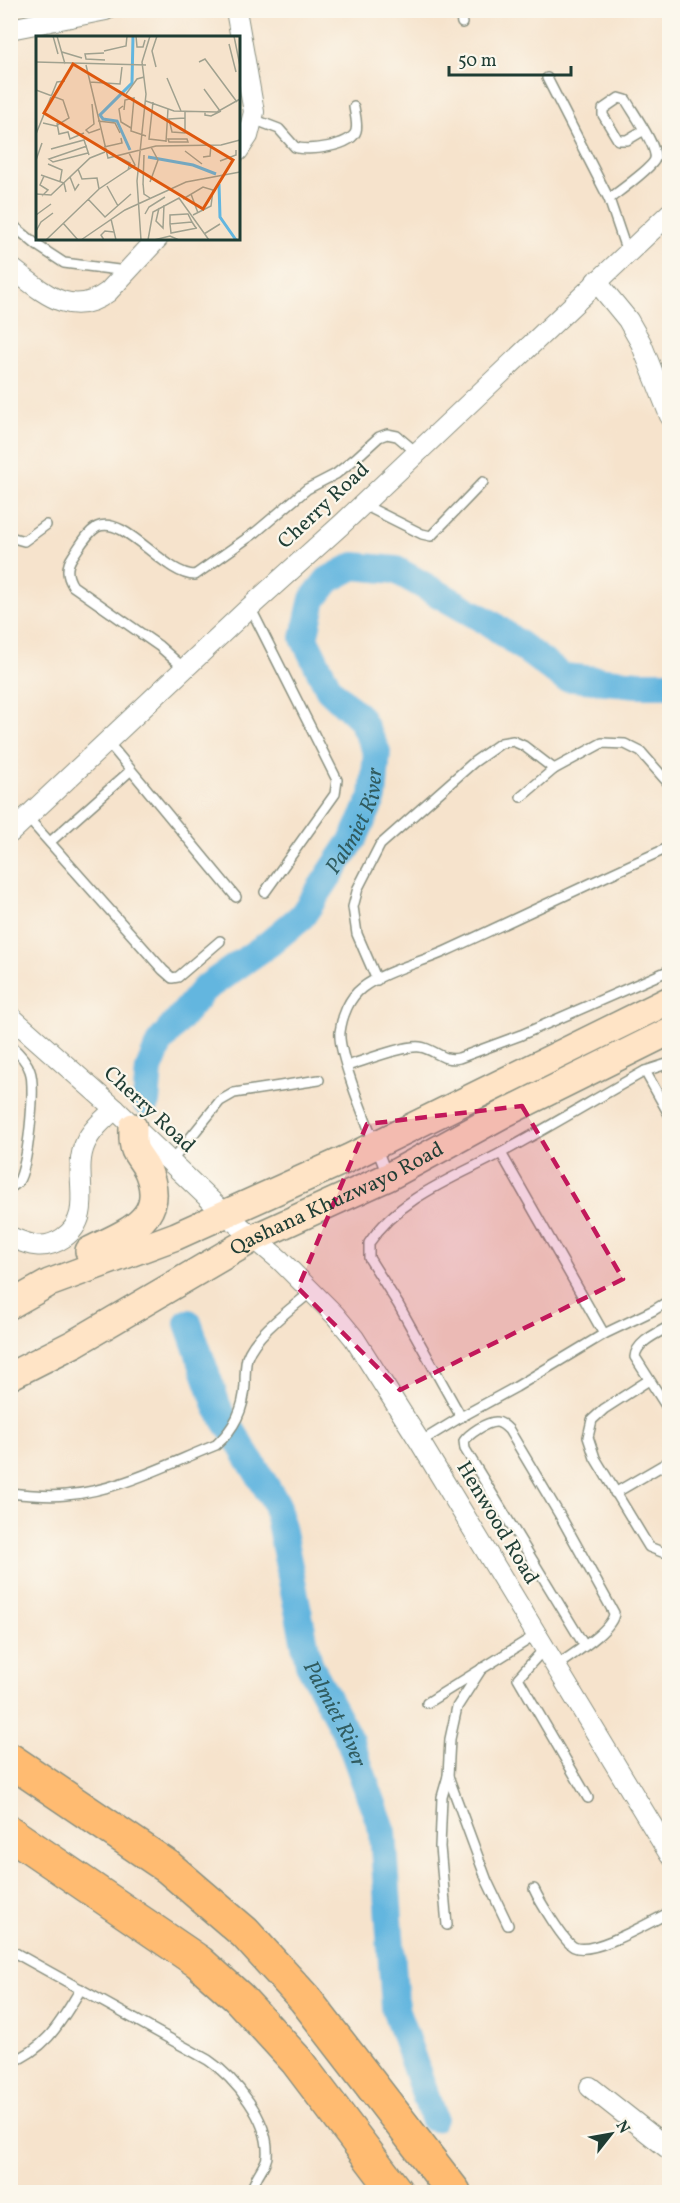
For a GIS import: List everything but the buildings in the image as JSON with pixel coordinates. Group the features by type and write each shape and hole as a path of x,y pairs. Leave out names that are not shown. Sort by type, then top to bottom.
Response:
{"highway":[{"path":"10,1760 168,1868 245,1933 305,1999 454,2193"},
{"path":"10,1833 199,1962 239,1998 296,2060 396,2193"}],"main road":[{"name":"Qashana Khuzwayo Road","path":"10,1305 49,1283 176,1236 376,1145 669,1000"},
{"name":"Qashana Khuzwayo Road","path":"10,1376 75,1343 254,1238 387,1177 506,1113 669,1031"},
{"path":"49,1283 67,1262 135,1228 151,1210 153,1185 134,1147 124,1118"}],"street":[{"path":"10,29 106,10"},
{"path":"236,10 252,96 253,119 248,136 240,148"},
{"name":"Cherry Road","path":"10,833 669,213"},
{"path":"10,267 46,294 63,302 80,305 99,299 156,240"},
{"path":"596,281 628,320 641,343 669,417"},
{"name":"Cherry Road","path":"10,1016 254,1238"},
{"path":"10,1237 32,1246 42,1246 60,1240 76,1225 81,1212 82,1155 85,1143 92,1132 124,1118"},
{"name":"Henwood Road","path":"254,1238 280,1260 354,1338 420,1442 669,1855"},
{"path":"590,2087 669,2150"}],"lane":[{"path":"459,10 462,23"},
{"path":"547,78 609,200 627,252"},
{"path":"609,200 655,160 655,154 644,130 626,100 622,98 603,109 603,115 618,140 627,140 644,130"},
{"path":"253,119 279,129 295,147 310,150 351,138 356,130 354,107"},
{"path":"10,223 38,246 64,263 127,271"},
{"path":"185,669 159,646 73,586 69,579 69,563 88,534 97,528 111,526 123,531 177,571 195,575 256,532 307,489 336,474 380,437 387,434 397,436 417,452"},
{"path":"362,504 422,534 431,536 483,482"},
{"path":"10,537 24,541 46,525"},
{"path":"250,607 337,780 338,787 265,892"},
{"path":"107,741 236,897"},
{"path":"377,980 357,934 353,907 358,888 380,845 474,762 501,743 513,741 524,746 554,769"},
{"path":"521,797 554,769 602,743 613,742 625,744 641,752 669,785"},
{"path":"50,842 130,771"},
{"path":"27,817 172,978 178,977 220,941"},
{"path":"387,1177 347,1066 340,1038 343,1017 352,999 362,988 377,980 430,958 669,847"},
{"path":"347,1066 412,1047 425,1049 451,1060 459,1058 521,1035 669,970"},
{"path":"10,1045 19,1053 30,1070 32,1082 29,1138 24,1166 18,1182 10,1188"},
{"path":"461,1417 398,1304 369,1258 368,1246 383,1225 404,1206 645,1071 669,1063"},
{"path":"645,1071 669,1116"},
{"path":"170,1163 226,1096 319,1080"},
{"path":"501,1153 604,1334"},
{"path":"10,1493 69,1495 122,1483 216,1445 235,1424 244,1397 247,1359 253,1346 265,1332 311,1292"},
{"path":"420,1442 604,1334 654,1310 669,1300"},
{"path":"669,1326 636,1349 635,1357 669,1412"},
{"path":"649,1380 592,1419 588,1437 591,1449 615,1493 649,1547 662,1552 669,1551"},
{"path":"555,1667 606,1629 614,1618 614,1613 562,1519 508,1430 502,1424 492,1423 467,1436 464,1441 465,1449 584,1645"},
{"path":"615,1493 669,1461"},
{"path":"428,1703 482,1668 540,1642"},
{"path":"540,1642 520,1674 519,1681 588,1798"},
{"path":"447,1925 440,1847 442,1797 448,1776 450,1739 457,1707 482,1668"},
{"path":"448,1776 487,1881 508,1925"},
{"path":"534,1889 574,1947 584,1948 621,1938 669,1912"},
{"path":"10,1950 208,2060 237,2084 254,2109 264,2135 267,2157 248,2193"},
{"path":"10,2063 42,2045 55,2030 81,1989"}],"highlighted area":[{"path":"522,1106 623,1279 400,1390 298,1288 367,1124"}],"waterway":[{"name":"Palmiet River","path":"146,1102 149,1069 160,1042 204,989 270,943 302,916 354,838 373,797 377,752 360,718 329,689 304,638 313,599 328,580 354,566 396,570 490,623 563,677 638,684 670,684"},
{"name":"Palmiet River","path":"188,1323 218,1408 276,1503 309,1664 350,1741 383,1832 395,2008 433,2118"}]}
